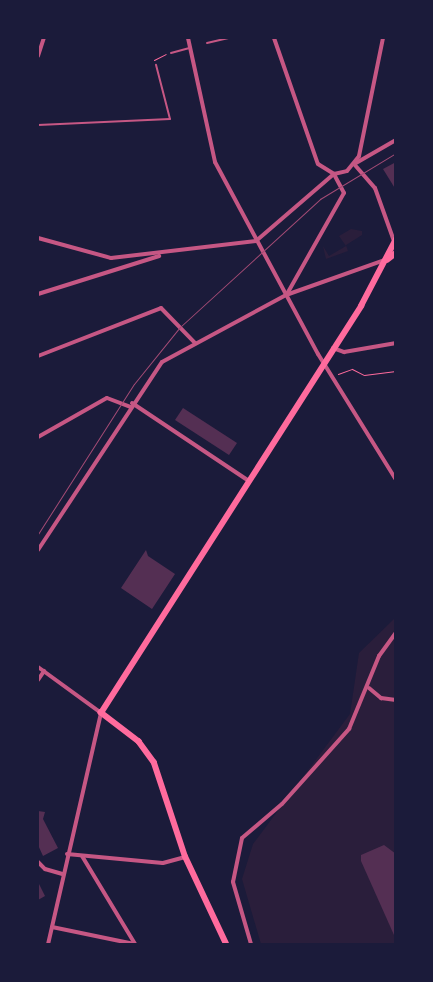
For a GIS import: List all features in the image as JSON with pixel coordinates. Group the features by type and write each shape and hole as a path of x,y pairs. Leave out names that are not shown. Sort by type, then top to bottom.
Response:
{"main road":[{"path":"226,944 185,857 165,787 151,758 139,742 101,713 333,348 387,260 395,240"},
{"path":"387,260 396,253"},
{"path":"387,260 396,258"}],"street":[{"path":"38,54 44,38"},
{"path":"188,38 216,162 256,241 323,363 396,480"},
{"path":"274,38 318,164 334,174 344,193 286,295"},
{"path":"354,164 383,38"},
{"path":"38,238 111,258 167,254 256,241 334,174 396,140"},
{"path":"354,164 375,188 395,240"},
{"path":"38,294 167,254"},
{"path":"38,550 157,367 195,343 286,295 387,260"},
{"path":"38,356 161,308 195,343"},
{"path":"333,348 344,352 396,342"},
{"path":"38,437 107,398 131,405 250,481"},
{"path":"251,944 232,882 242,838 282,804 349,729 369,688 379,656 396,634"},
{"path":"38,667 101,713 67,854 48,944"},
{"path":"38,680 44,671"},
{"path":"369,688 381,698 396,700"},
{"path":"67,854 163,863 185,857"},
{"path":"82,856 134,944"},
{"path":"38,862 45,869 63,874"},
{"path":"52,928 134,944"}],"lane":[{"path":"207,43 228,38"},
{"path":"171,53 190,48"},
{"path":"38,125 170,119 156,65"}],"path":[{"path":"156,65 153,58 171,53"},
{"path":"332,376 352,369 364,374 396,371"}],"shaded area":[{"path":"351,229 362,231 362,235 346,245 348,251 326,259 323,246 329,256 346,246 339,236"},
{"path":"395,618 395,944 261,944 242,879 253,844 350,714 359,653"}],"building":[{"path":"396,162 396,190 383,169"},
{"path":"183,408 237,443 229,455 175,420"},
{"path":"146,550 148,556 175,574 152,609 121,588"},
{"path":"38,811 45,812 43,819 58,848 43,856 38,845"},
{"path":"384,845 396,854 394,935 361,861 361,855"},
{"path":"38,882 45,896 38,900"}],"tram line":[{"path":"38,534 134,384 180,327 320,199 396,153"}]}
